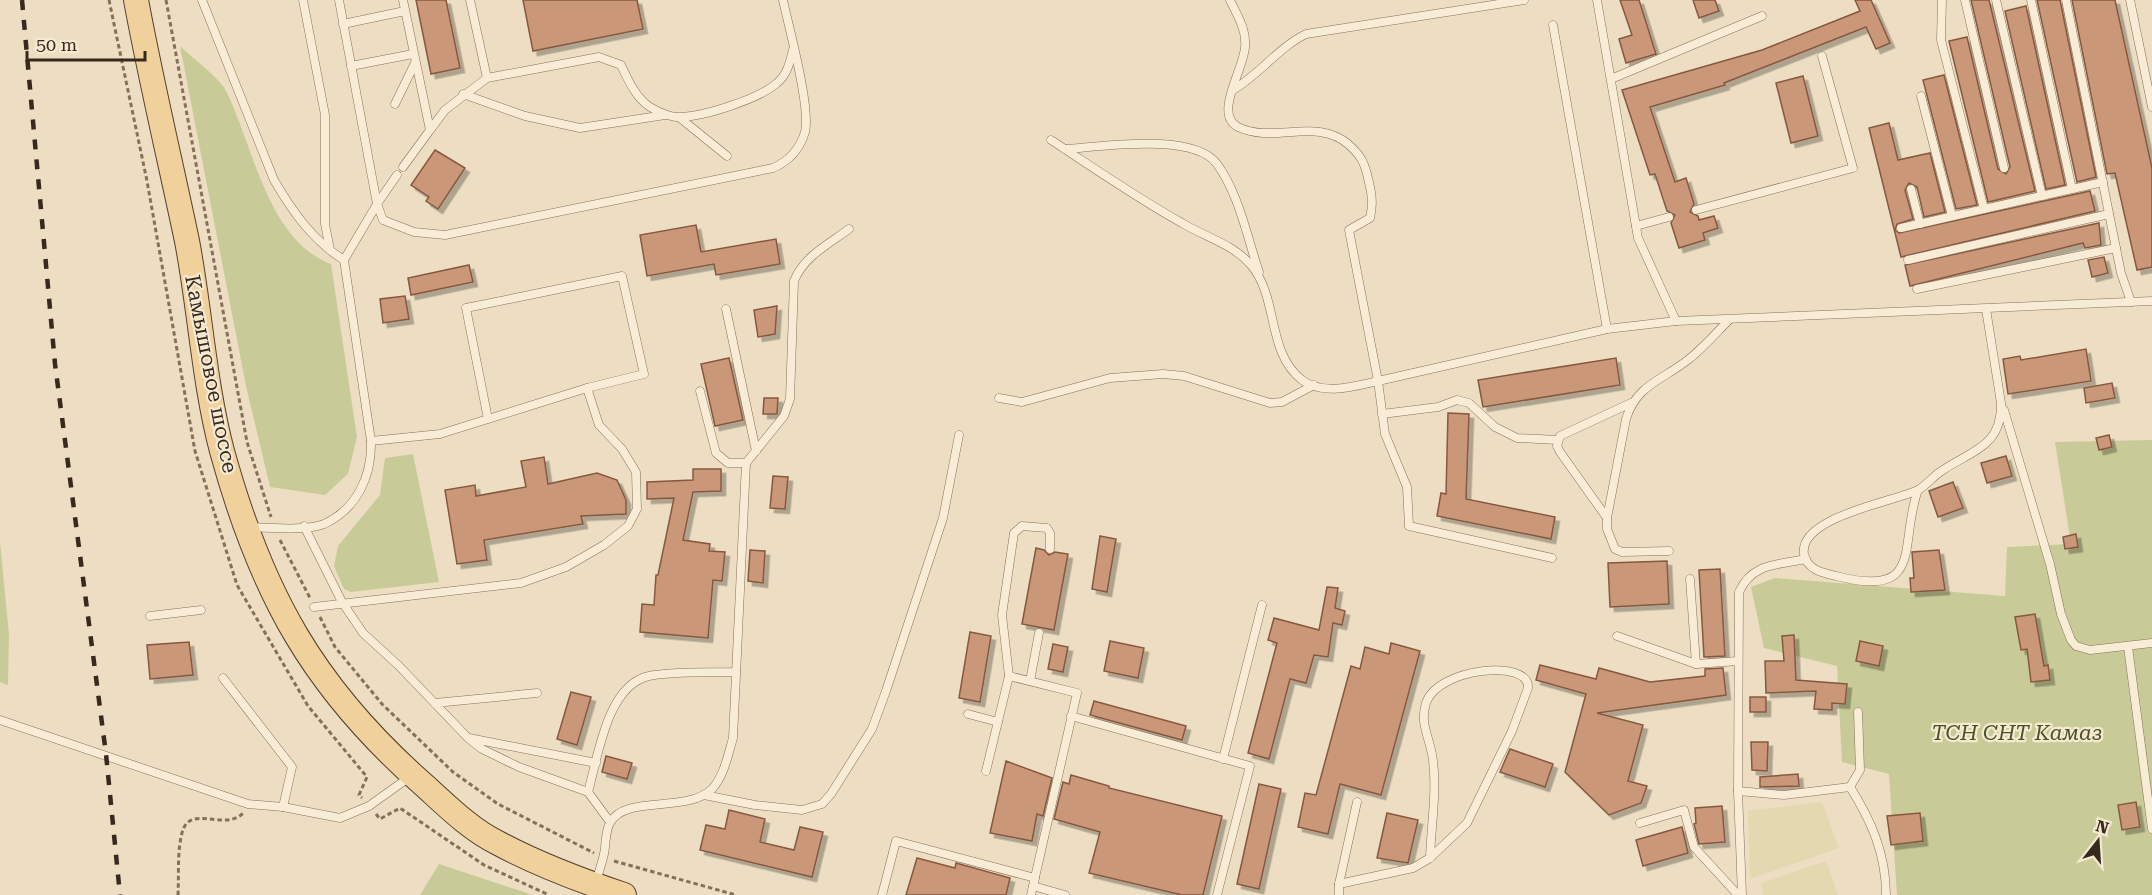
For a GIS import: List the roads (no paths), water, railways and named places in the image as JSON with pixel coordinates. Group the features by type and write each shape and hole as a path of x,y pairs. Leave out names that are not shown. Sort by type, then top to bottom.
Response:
{"main road":[{"name":"Камышовое шоссе","path":"136,0 186,240 221,448 264,576 289,626 322,676 362,726 412,775 496,843 624,895"}],"lane":[{"path":"202,0 274,180 293,211 314,236 331,252 344,260"},
{"path":"303,0 325,115 325,224 331,252"},
{"path":"339,0 377,204 383,220 430,235 445,235 773,168 793,155 806,130 807,118 783,0"},
{"path":"403,0 430,129"},
{"path":"470,0 487,78"},
{"path":"1230,0 1245,35 1245,48 1227,105 1228,117 1238,127 1268,132 1326,132 1340,137 1363,157 1374,204 1370,218 1349,230 1378,381 1385,434 1407,487 1409,526 1552,558"},
{"path":"1233,90 1259,73 1293,40 1306,34 1524,0"},
{"path":"1597,0 1638,238 1676,321"},
{"path":"1942,0 1941,40 1984,209"},
{"path":"1965,0 2004,168"},
{"path":"1996,0 2042,196"},
{"path":"2031,0 2072,189"},
{"path":"2066,0 2116,248 2131,302"},
{"path":"2130,0 2152,107"},
{"path":"343,24 405,11"},
{"path":"1611,80 1762,16"},
{"path":"1553,25 1607,329"},
{"path":"680,118 747,101 763,93 779,82 787,70 794,49"},
{"path":"351,66 413,54"},
{"path":"1696,210 1853,168 1822,56"},
{"path":"403,167 445,110 463,94 487,78 599,57 621,65 638,95 650,107 680,118 727,156"},
{"path":"395,104 415,63"},
{"path":"463,94 525,116 580,128 666,114"},
{"path":"1921,96 1952,216"},
{"path":"1051,140 1182,224 1230,247 1251,265 1263,281"},
{"path":"1064,149 1156,144 1182,146 1216,162 1233,192 1263,281 1281,351 1290,368 1304,381 1314,385 1341,388 1607,329 1676,321 2152,301"},
{"path":"246,526 274,529 322,525 339,514 360,493 369,470 371,441 344,260 397,175"},
{"path":"1900,228 2103,182"},
{"path":"1911,189 1920,224"},
{"path":"1908,260 2109,214"},
{"path":"1636,226 1669,217"},
{"path":"609,822 628,809 682,803 704,795 718,779 733,738 746,463 784,416 790,399 794,280 806,260 849,229"},
{"path":"1917,289 2116,248"},
{"path":"371,441 441,434 587,388 644,374 622,276 466,308 488,419"},
{"path":"726,309 756,451"},
{"path":"1918,490 1911,514 1906,560 1899,573 1892,577 1868,581 1842,578 1815,570 1806,559 1806,544 1823,526 1859,507 1918,490 1942,470 1980,449 1992,438 2001,416 2001,403 1986,309"},
{"path":"1607,518 1560,452 1558,440 1560,436 1631,403 1643,389 1688,360 1729,320"},
{"path":"999,398 1022,402 1110,378 1163,374 1184,376 1270,403 1282,402 1314,385"},
{"path":"314,607 521,583 566,567 604,545 628,526 637,508 636,472 622,449 599,425 587,388"},
{"path":"700,391 716,453 728,463 746,463"},
{"path":"1382,414 1438,407 1457,400 1469,403 1495,427 1517,438 1558,440"},
{"path":"1631,403 1607,518 1607,529 1615,549 1622,552 1669,551"},
{"path":"2001,403 2013,434 2050,564 2061,614 2071,640 2076,646 2090,650 2152,643"},
{"path":"704,795 754,808 802,810 822,804 850,767 872,729 943,518 959,435"},
{"path":"304,526 342,602 363,633 468,738 482,749 519,767 588,792 609,822 603,858 595,885"},
{"path":"986,771 1010,676 1002,615 1014,533 1022,526 1047,528 1050,533 1050,549"},
{"path":"1742,895 1738,791 1738,606 1744,581 1752,572 1764,567 1806,559"},
{"path":"1690,579 1696,664"},
{"path":"1223,759 1262,605"},
{"path":"150,616 201,610"},
{"path":"1030,681 1039,633"},
{"path":"1617,636 1696,664 1738,661"},
{"path":"2128,647 2152,829"},
{"path":"1339,884 1413,868 1430,858 1467,823 1516,720 1528,688 1528,681 1524,676 1509,671 1493,670 1455,676 1433,689 1426,701 1422,719 1434,760 1430,858"},
{"path":"588,792 617,699 637,681 649,676 736,672"},
{"path":"1010,676 1077,693 1031,895"},
{"path":"223,678 292,767 283,807"},
{"path":"435,703 537,693"},
{"path":"1850,787 1860,770 1858,712"},
{"path":"968,714 998,722"},
{"path":"1071,716 1250,766 1217,895"},
{"path":"0,720 248,804 283,807 340,818 369,806 412,775"},
{"path":"468,738 596,763"},
{"path":"1738,791 1784,795 1850,787"},
{"path":"1850,787 1870,819 1880,854 1886,895"},
{"path":"1339,895 1339,884 1357,802"},
{"path":"1640,823 1684,810 1694,847 1737,895"},
{"path":"882,895 896,841 1034,882 1065,895"}],"railway":[{"path":"22,0 55,364 106,754 120,895"}],"park label":[{"name":"ТСН СНТ Камаз","path":"2017,733"}]}
